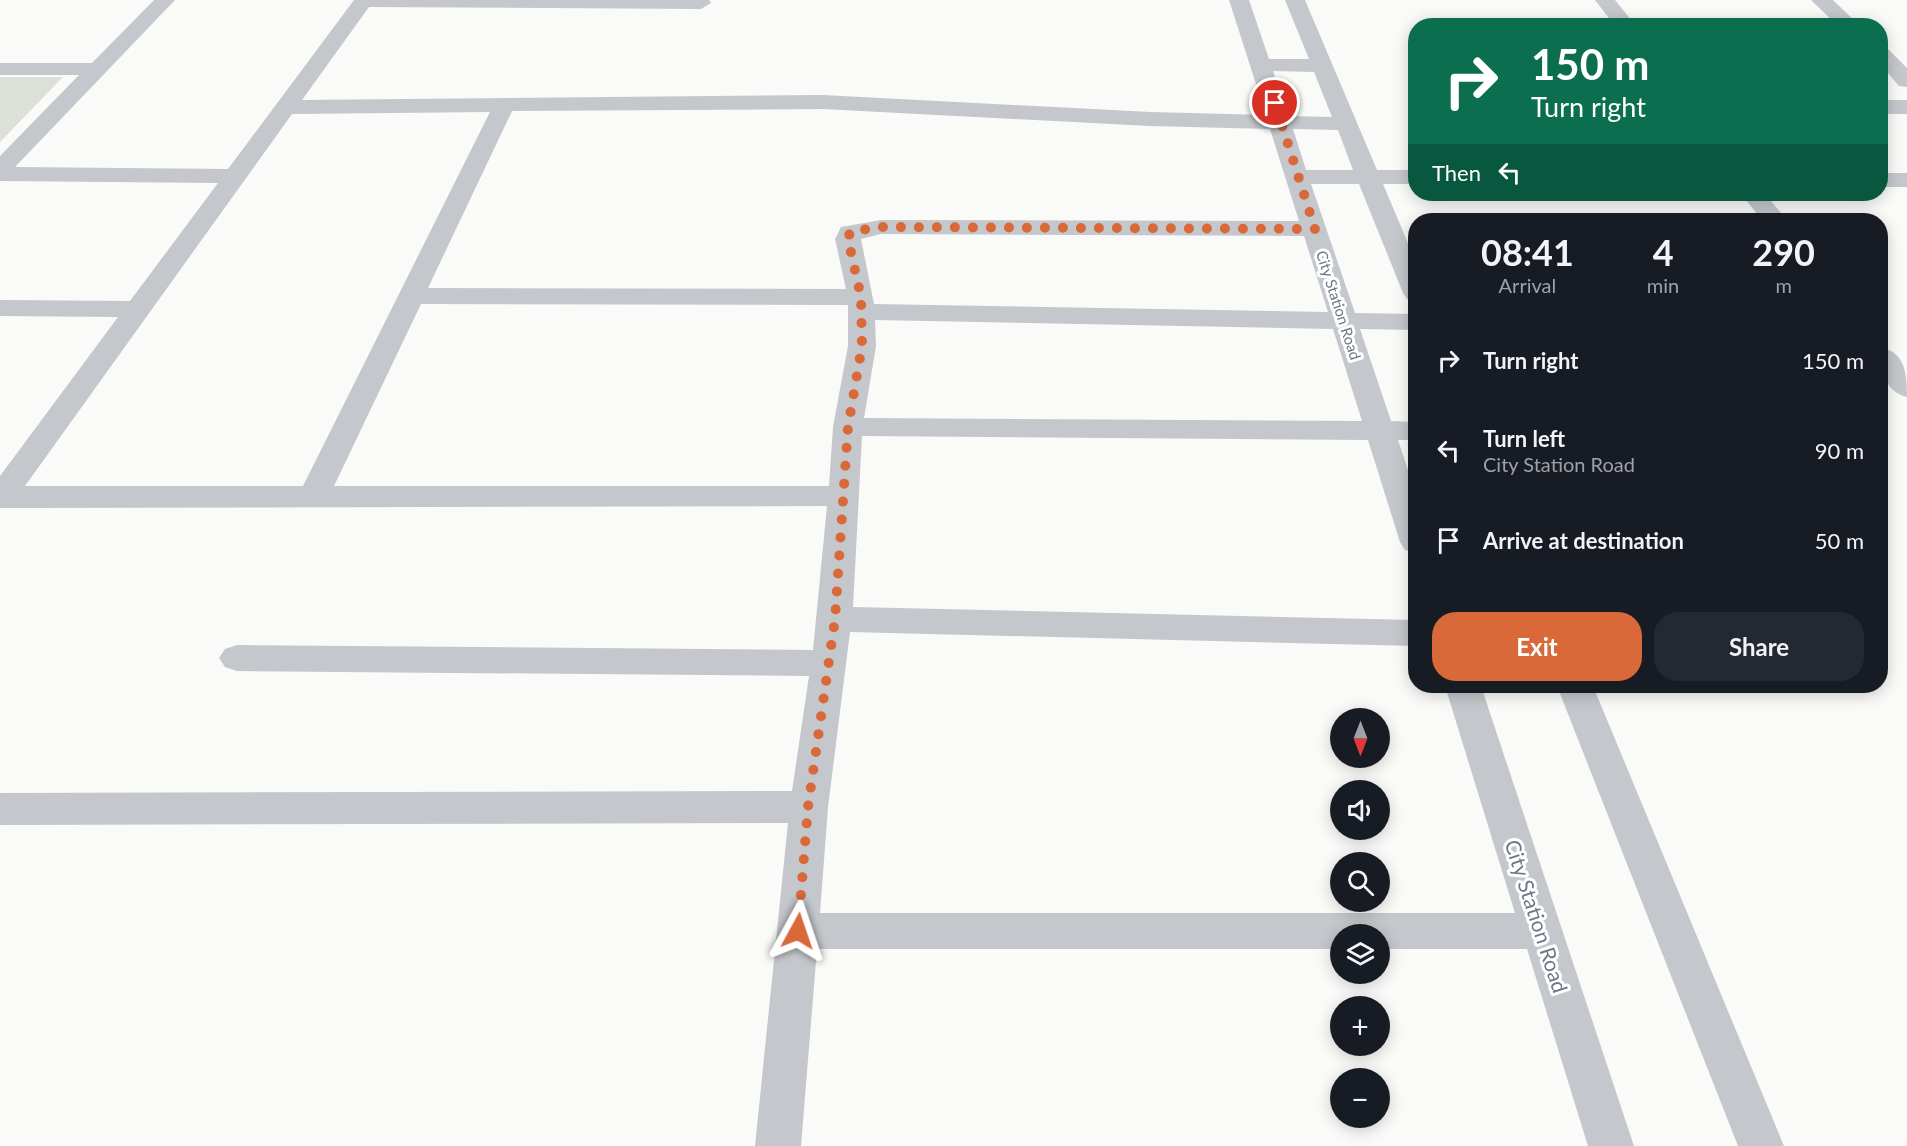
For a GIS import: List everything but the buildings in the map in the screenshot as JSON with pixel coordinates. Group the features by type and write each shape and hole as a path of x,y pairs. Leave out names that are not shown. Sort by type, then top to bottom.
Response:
{"street":[{"path":"0,169 165,0"},
{"path":"1,497 238,176 364,0 701,3"},
{"name":"City Station Road","path":"1239,0 1281,122 1408,517"},
{"path":"1295,0 1408,273"},
{"path":"1605,0 1620,18"},
{"path":"1821,0 1841,18"},
{"path":"1888,51 1907,50"},
{"path":"1888,60 1907,81"},
{"path":"1262,65 1323,66"},
{"path":"0,69 97,69"},
{"path":"288,107 823,102 1150,119 1347,124"},
{"path":"313,497 504,106"},
{"path":"1888,107 1907,106"},
{"path":"0,174 238,176"},
{"path":"1298,177 1408,177"},
{"path":"1888,180 1907,180"},
{"path":"1759,201 1768,213"},
{"path":"778,1146 808,807 830,663 848,427 862,346 861,304 848,239 850,232 864,228 1315,229"},
{"path":"411,296 861,304 1345,322 1408,322"},
{"path":"0,308 140,309"},
{"path":"1888,364 1907,388"},
{"path":"848,427 1408,431"},
{"path":"1,497 842,496"},
{"path":"835,619 1408,633"},
{"path":"237,658 830,663"},
{"name":"City Station Road","path":"1465,693 1611,1146"},
{"path":"1578,693 1761,1146"},
{"path":"0,809 808,807"},
{"path":"798,931 1542,931"}],"shaded area":[{"path":"0,77 63,77 0,142"}],"route":[{"path":"798,931 808,807 835,619 848,427 862,346 861,297 848,239 850,232 881,227 1315,229 1275,103"}]}
